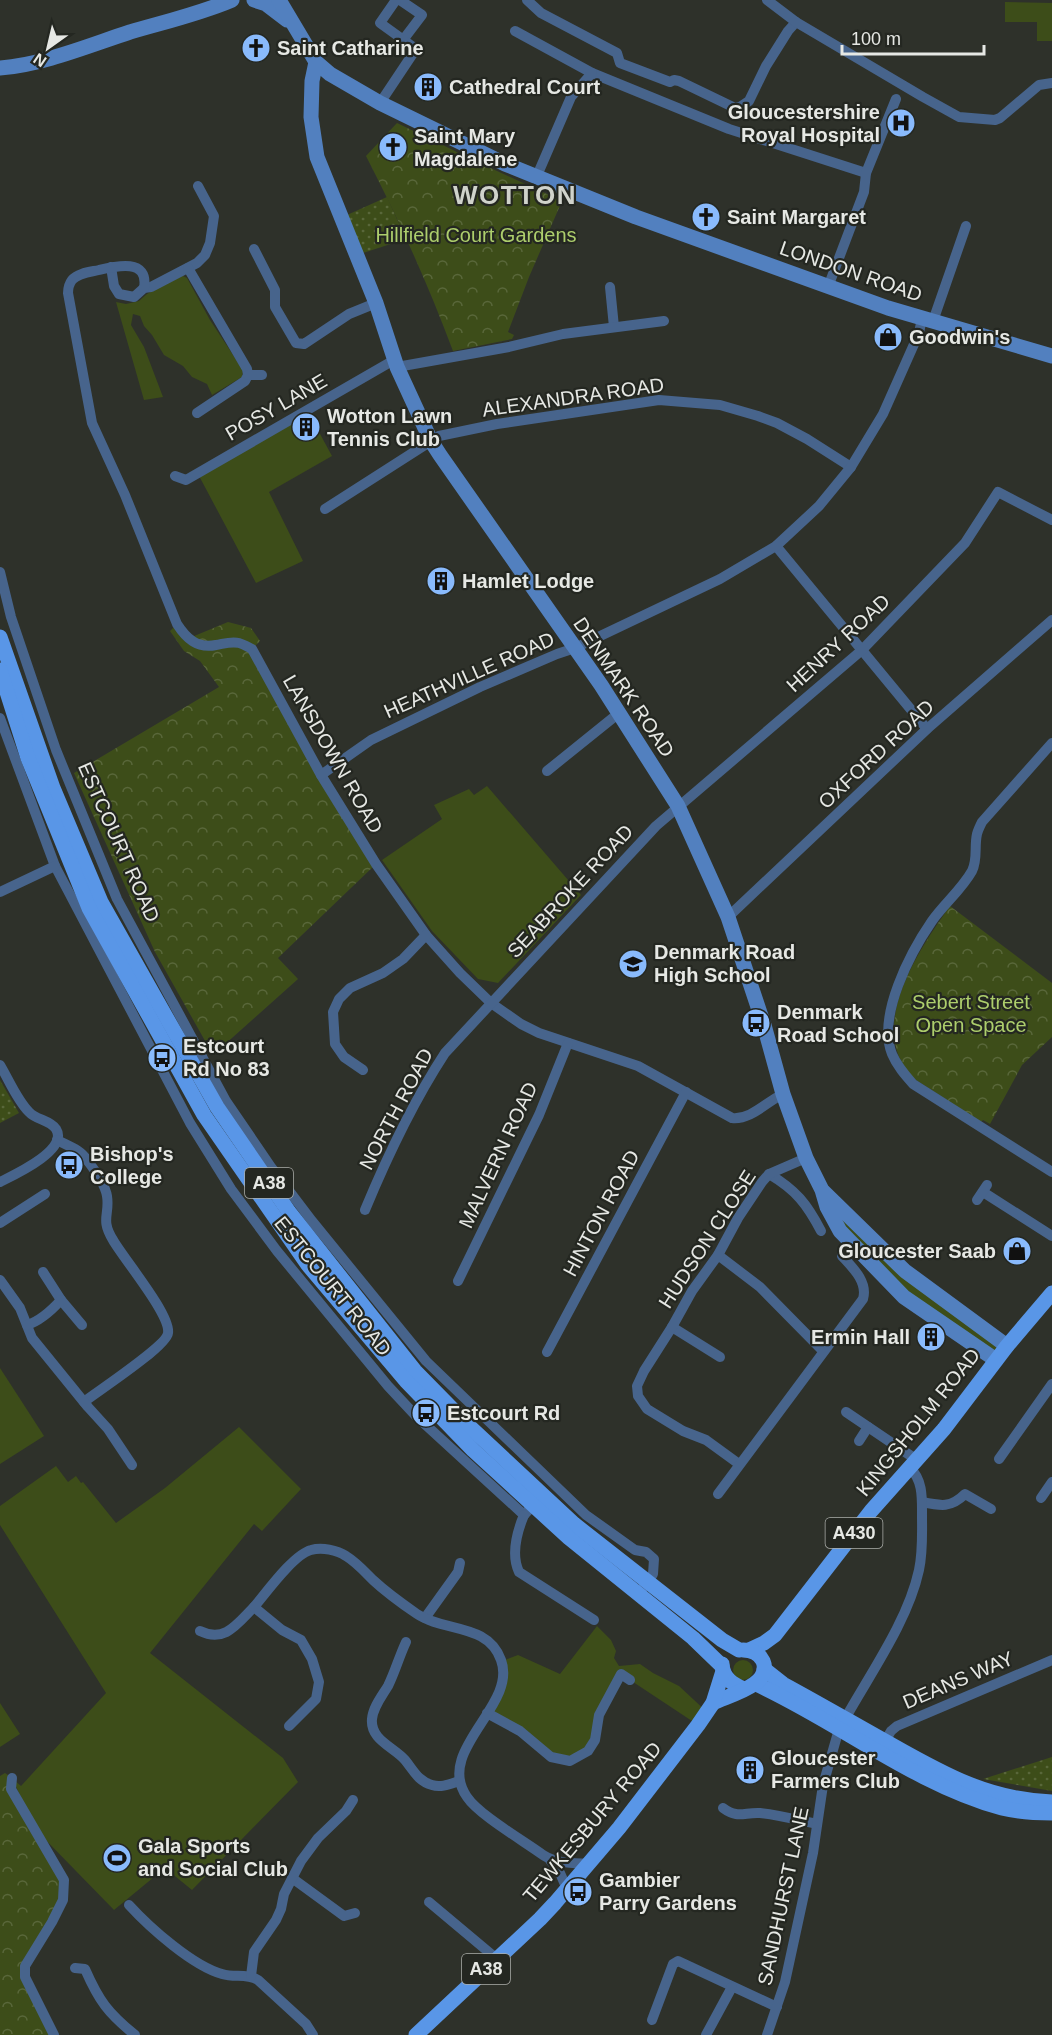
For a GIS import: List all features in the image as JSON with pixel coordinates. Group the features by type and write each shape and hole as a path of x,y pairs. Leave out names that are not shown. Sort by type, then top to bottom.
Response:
{"main road":[{"name":"ESTCOURT ROAD","path":"0,637 40,754 101,902 217,1107 266,1170 321,1253 415,1371 470,1427 533,1506"},
{"name":"ESTCOURT ROAD","path":"0,670 28,758 35,797 83,910 204,1115 308,1265 406,1381 473,1450 533,1506 574,1524 722,1668"},
{"name":"KINGSHOLM ROAD","path":"744,1650 764,1643 775,1635 871,1512 944,1429 1007,1346 1052,1293"},
{"name":"ESTCOURT ROAD","path":"643,1589 722,1640 744,1650"},
{"name":"KINGSHOLM ROAD","path":"764,1668 775,1635"},
{"name":"A38","path":"750,1687 732,1685 722,1668 731,1654 744,1650 759,1655 764,1668"},
{"name":"TEWKESBURY ROAD","path":"416,2035 540,1919 590,1864 713,1703 722,1668"},
{"path":"713,1703 750,1687 762,1678 764,1668 783,1684 842,1724 931,1780 968,1797 1004,1809 1052,1813"},
{"path":"750,1687 885,1742 937,1771 971,1786 1000,1795 1052,1802"}],"street":[{"path":"0,68 15,67 37,61 225,3 254,0 266,4 292,24"},
{"name":"LONDON ROAD","path":"279,0 316,62 330,74 380,103 536,178 636,217 888,308 1052,356"},
{"path":"380,103 416,50 380,23 398,0 422,15 403,40"},
{"path":"527,0 541,13 617,53 620,63 670,82 679,81 735,108 749,101 766,66 796,22"},
{"path":"767,0 796,22 959,117 995,120 1039,85 1052,83"},
{"path":"515,31 592,73 729,129 866,173"},
{"name":"DENMARK ROAD","path":"316,62 312,81 311,117 317,157 376,303 396,364 431,441 619,713 678,806 728,917 764,1025 783,1094 827,1207 840,1231 904,1297 996,1360"},
{"path":"536,178 572,97 592,73"},
{"path":"312,92 330,74"},
{"path":"828,287 864,192 866,173 896,99"},
{"path":"111,267 114,286 119,294 134,297 144,288 151,287 197,264 205,255 210,243 214,216 198,186"},
{"name":"HEATHVILLE ROAD","path":"321,775 371,740 480,687 575,648 720,579 776,546 819,506 851,467 883,414 918,333 928,319 966,226"},
{"path":"254,249 275,290 274,307 296,343 304,344 349,314 376,303"},
{"name":"LANSDOWN ROAD","path":"144,288 146,281 142,274 136,268 123,265 78,276 69,285 68,293 92,423 125,495 177,624 187,639 198,645 212,646 226,642 238,643 252,649 321,775 376,864 426,935 491,1003 521,1024 539,1033 638,1066 732,1118 740,1119 750,1115 770,1100 783,1094"},
{"path":"188,268 247,369 248,375 245,381 197,414"},
{"path":"610,287 614,327"},
{"name":"POSY LANE","path":"175,476 186,480 396,364 509,347 563,334 664,321"},
{"path":"248,375 262,375"},
{"name":"ALEXANDRA ROAD","path":"325,509 439,436 497,424 659,400 720,405 758,416 807,439 851,467"},
{"name":"HENRY ROAD","path":"678,806 862,650 965,543 998,492 1052,520"},
{"path":"776,546 927,729"},
{"name":"ESTCOURT ROAD","path":"0,572 11,617 56,750 117,899 226,1101 266,1170 312,1221 426,1361 586,1515 635,1550 646,1552 654,1559 653,1574 643,1589"},
{"name":"OXFORD ROAD","path":"728,917 927,729 1052,620"},
{"path":"547,771 619,713"},
{"name":"ESTCOURT ROAD","path":"0,718 35,797 55,866 83,910"},
{"path":"1052,743 982,822 977,834 976,859 972,870 932,920 918,942 906,966 888,1021 888,1037 892,1055 901,1071 913,1084 1052,1172"},
{"name":"ESTCOURT ROAD","path":"40,754 56,750"},
{"name":"SEABROKE ROAD","path":"491,1003 656,825 678,806"},
{"path":"0,892 55,866"},
{"path":"347,1074 358,1067 344,1057 335,1044 333,1012 339,999 350,988 383,973 402,959 426,935"},
{"name":"NORTH ROAD","path":"366,1210 376,1184 428,1078 445,1053 491,1003"},
{"name":"MALVERN ROAD","path":"458,1281 538,1115 568,1043"},
{"path":"0,1065 26,1108 35,1117 54,1127 58,1134 52,1150 26,1169 0,1182"},
{"name":"HINTON ROAD","path":"547,1352 686,1092"},
{"path":"57,1140 81,1153 104,1188 107,1196 106,1228 162,1312 169,1332 155,1349 84,1402"},
{"name":"HUDSON CLOSE","path":"739,1464 706,1440 683,1431 647,1409 638,1396 637,1386 692,1291 718,1255 738,1218 769,1174 806,1158"},
{"path":"769,1174 793,1190 803,1200 821,1231"},
{"name":"DENMARK ROAD","path":"822,1190 905,1271 1007,1346"},
{"path":"982,1192 1052,1236"},
{"path":"0,1223 45,1194"},
{"path":"718,1255 760,1287 823,1351"},
{"path":"718,1494 813,1367 864,1294 863,1284 856,1271 842,1256"},
{"path":"43,1272 61,1300 82,1325"},
{"path":"0,1280 20,1308 32,1338 108,1429 132,1465"},
{"path":"27,1325 34,1323 61,1300"},
{"path":"672,1327 720,1357"},
{"path":"999,1459 1052,1384"},
{"path":"846,1412 914,1464"},
{"path":"859,1441 868,1427"},
{"name":"SANDHURST LANE","path":"767,2035 785,1982 806,1886 823,1785 842,1724 895,1630 914,1588 921,1556 922,1502 914,1464"},
{"path":"1041,1498 1052,1482"},
{"path":"922,1502 949,1505 957,1502 965,1494 991,1509"},
{"path":"533,1506 519,1527 515,1563 519,1572 588,1620"},
{"path":"206,1638 225,1634 236,1626 298,1557 311,1550 330,1549 346,1555 388,1593 425,1618 480,1635 492,1644 502,1661 504,1674 502,1688 461,1761 459,1781 466,1797 477,1809 550,1860 560,1873 567,1889"},
{"path":"425,1618 461,1570"},
{"path":"254,1607 282,1630 301,1640 312,1659 318,1682 316,1699 292,1720"},
{"path":"405,1650 376,1706 372,1717 372,1729 381,1740 405,1759 418,1779 436,1786 459,1781"},
{"name":"DEANS WAY","path":"885,1742 897,1726 1052,1660"},
{"path":"487,1713 520,1731 551,1756 570,1761 588,1751 595,1740 599,1715 625,1674"},
{"path":"12,1778 11,1789 64,1880 63,1900 52,1923 25,1966 25,1977 54,2035"},
{"path":"251,1976 254,1952 276,1920 284,1894 301,1861 318,1838 350,1814 353,1800"},
{"path":"727,1814 758,1813 817,1824"},
{"path":"550,1860 590,1864"},
{"path":"292,1878 347,1919"},
{"path":"429,1902 497,1959"},
{"path":"129,1905 141,1925 207,1968 224,1975 251,1976 258,1980 306,2024 313,2035"},
{"path":"652,2020 673,1964 678,1961 777,2007"},
{"path":"84,1966 96,1995 112,2016 135,2035"},
{"path":"706,2035 732,1987"}],"green space":[{"path":"1005,2 1052,3 1052,41 1037,41 1037,22 1005,22"},
{"name":"Hillfield Court Gardens","path":"397,123 469,160 562,201 508,332 514,335 512,339 453,351 434,301 366,156"},
{"path":"387,197 406,239 363,253 347,215"},
{"path":"176,277 187,278 210,320 243,370 242,377 212,395 207,384 192,377 183,366 164,355 144,326 140,316 133,314 131,325 144,347 163,397 144,400 116,302 126,304 139,301"},
{"path":"307,410 332,456 269,492 303,561 256,583 198,474"},
{"path":"228,622 251,628 260,641 252,649 376,864 278,958 298,979 213,1055 155,952 74,773 219,687 200,661 184,651 170,631 177,624 187,639"},
{"path":"487,786 581,895 498,983 478,979 432,931 382,860 442,819 434,805 469,789 474,795"},
{"name":"Sebert Street Open Space","path":"950,906 1052,983 1052,1037 1022,1065 990,1124 983,1120 981,1122 916,1080 901,1061 894,1039 895,1016 901,992 911,968"},
{"path":"0,1080 19,1113 0,1123"},
{"path":"827,1207 1007,1346 996,1360 904,1297"},
{"path":"0,1368 44,1436 0,1464"},
{"path":"239,1427 301,1489 262,1531 254,1524 150,1653 283,1758 298,1782 192,1890 165,1868 114,1910 36,1830 12,1778 21,1786 106,1693 0,1525 0,1506 56,1466 68,1482 76,1476 81,1483 83,1482 116,1523 165,1488"},
{"path":"597,1626 611,1640 616,1651 614,1658 619,1666 640,1664 679,1686 707,1712 698,1725 621,1674 588,1751 564,1760 487,1713 502,1688 502,1661 518,1655 560,1674"},
{"path":"739,1660 747,1660 753,1666 753,1674 747,1680 739,1680 733,1674 733,1666"},
{"path":"0,1703 20,1734 0,1747"},
{"path":"1052,1757 1052,1791 983,1779"},
{"path":"5,1773 12,1778 11,1789 64,1880 63,1900 25,1966 54,2035 0,2035 0,1776"}],"place":[{"name":"Saint Catharine","path":"256,48"},
{"name":"Cathedral Court","path":"428,87"},
{"name":"Gloucestershire Royal Hospital","path":"901,123"},
{"name":"Saint Mary Magdalene","path":"393,147"},
{"name":"Saint Margaret","path":"706,217"},
{"name":"Goodwin's","path":"888,337"},
{"name":"Wotton Lawn Tennis Club","path":"306,427"},
{"name":"Hamlet Lodge","path":"441,581"},
{"name":"Denmark Road High School","path":"633,964"},
{"name":"Denmark Road School","path":"756,1023"},
{"name":"Estcourt Rd No 83","path":"162,1058"},
{"name":"Bishop's College","path":"69,1165"},
{"name":"Gloucester Saab","path":"1017,1251"},
{"name":"Ermin Hall","path":"931,1337"},
{"name":"Estcourt Rd","path":"426,1413"},
{"name":"Gloucester Farmers Club","path":"750,1770"},
{"name":"Gala Sports and Social Club","path":"117,1858"},
{"name":"Gambier Parry Gardens","path":"578,1892"}],"district":[{"name":"WOTTON","path":"515,195"}]}
